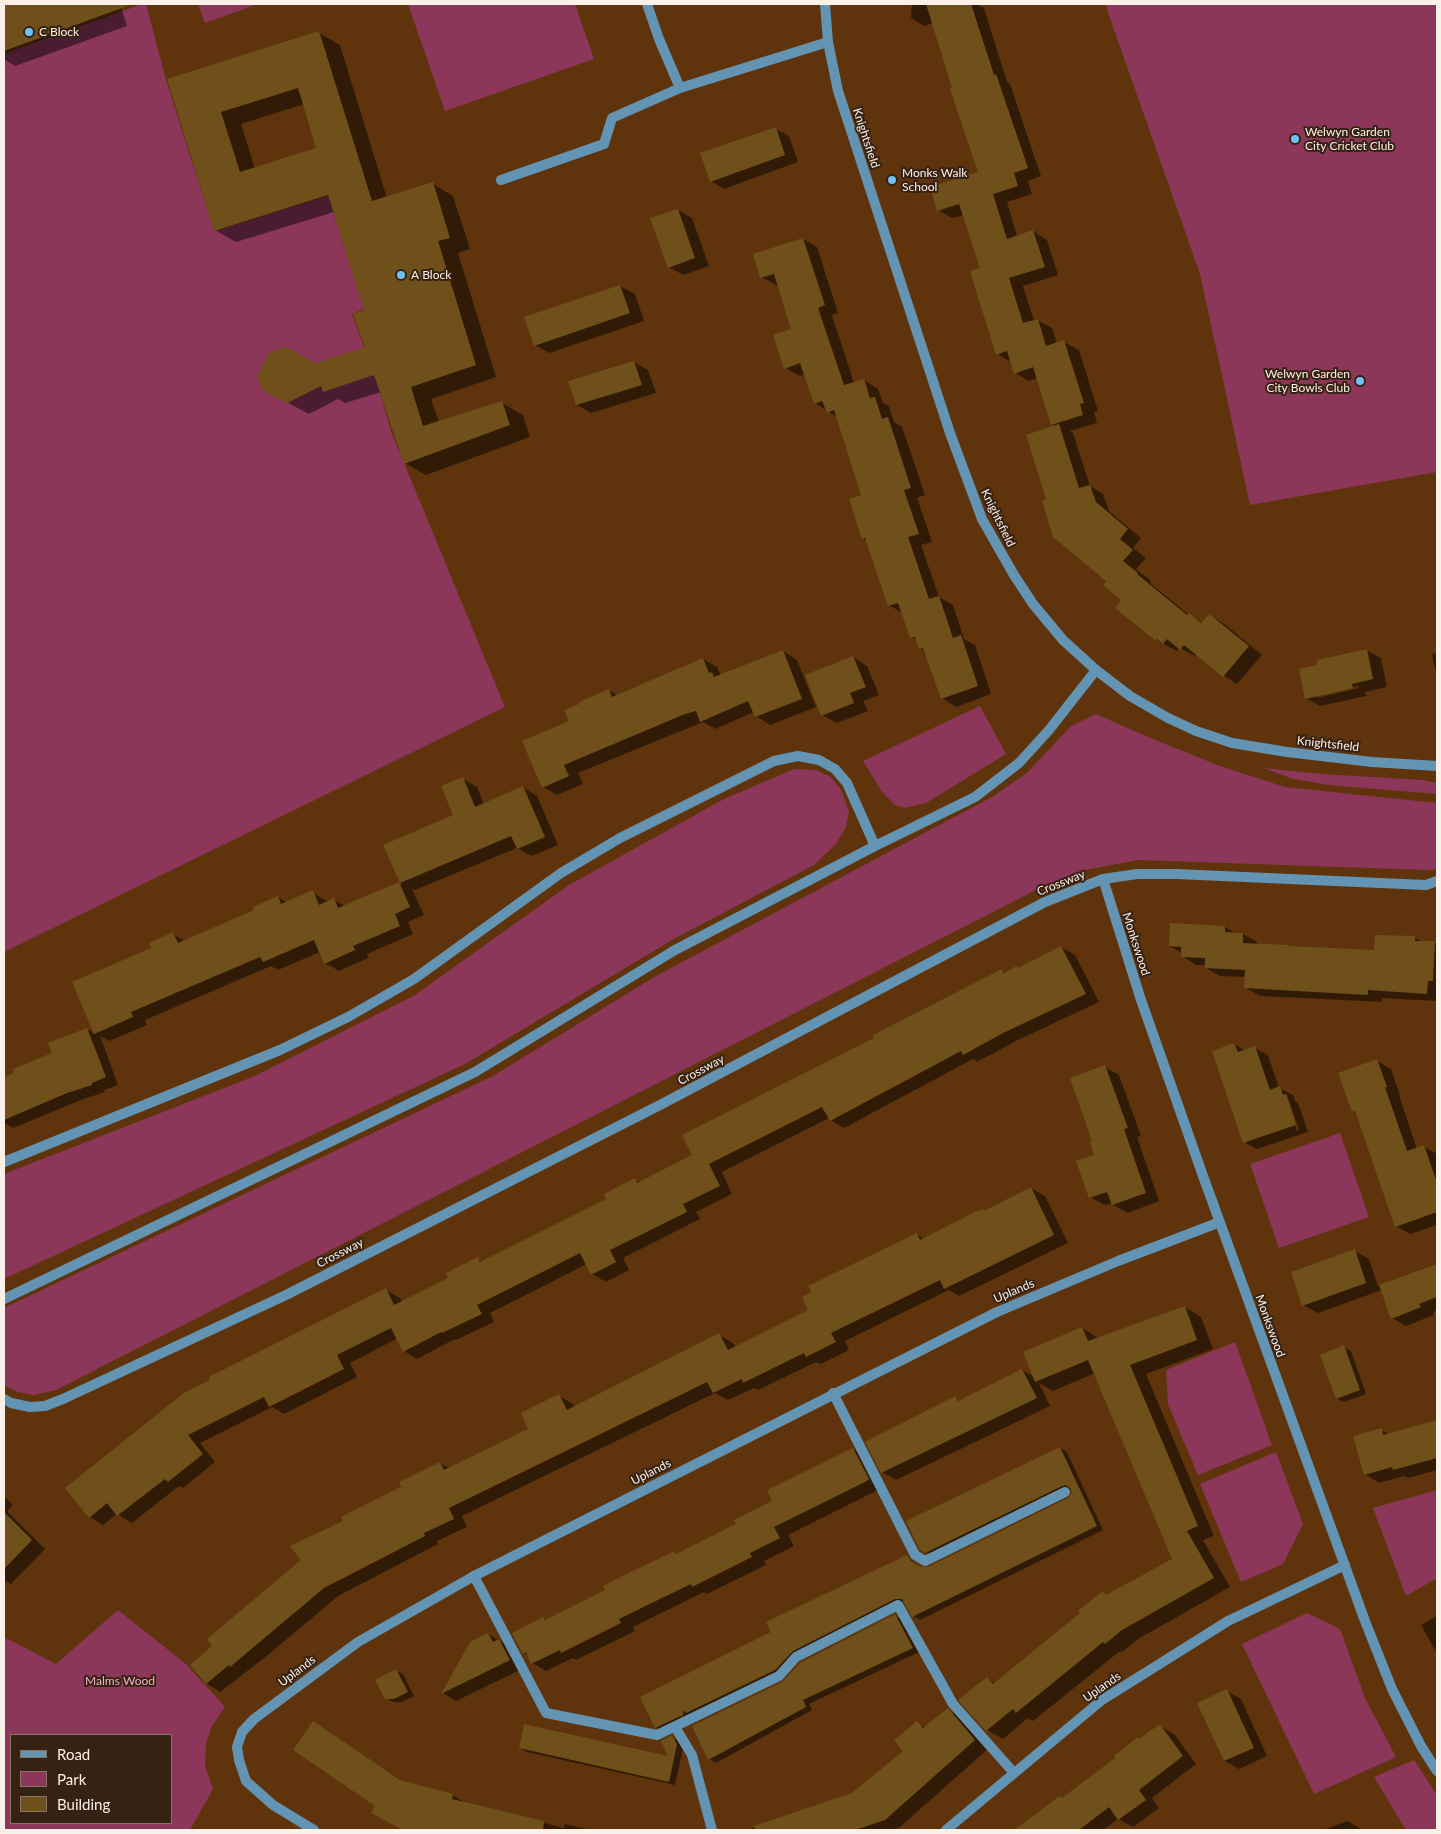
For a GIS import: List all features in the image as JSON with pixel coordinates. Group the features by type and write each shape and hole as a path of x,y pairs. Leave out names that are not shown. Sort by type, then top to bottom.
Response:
{"street":[{"path":"647,4 659,40 680,88"},
{"name":"Knightsfield","path":"825,4 828,42 838,91 950,433 982,519 1033,604 1063,640 1096,670 1130,696 1168,718 1196,731 1232,743 1287,752 1372,762 1437,766"},
{"path":"501,180 604,144 612,118 680,88 828,42"},
{"path":"4,1298 475,1072 675,950 975,797 1018,763 1049,730 1096,670"},
{"path":"4,1162 280,1050 348,1017 414,979 561,873 620,838 774,761 798,756 819,760 835,769 847,783 876,846"},
{"name":"Crossway","path":"4,1399 11,1403 30,1407 46,1406 277,1299 660,1105 1045,902 1103,879 1146,874 1426,885 1437,881"},
{"name":"Monkswood","path":"1103,879 1141,1000 1345,1565 1392,1689 1421,1746 1437,1771"},
{"name":"Uplands","path":"314,1830 273,1805 246,1781 238,1748 242,1732 254,1719 358,1642 474,1576 833,1393 997,1312 1118,1261 1220,1222"},
{"path":"833,1393 915,1555 925,1561 1065,1492"},
{"name":"Uplands","path":"946,1830 1102,1700 1228,1621 1345,1565"},
{"path":"474,1576 546,1713 657,1735 779,1676 796,1658 898,1605 953,1704 1014,1774"},
{"path":"675,1727 692,1755 712,1830"}],"green space":[{"path":"146,4 166,80 214,231 328,196 364,309 352,314 374,374 392,434 505,707 4,952 4,54"},
{"path":"198,4 258,4 205,23"},
{"path":"408,4 575,4 594,59 445,111"},
{"name":"Welwyn Garden City Cricket Club","path":"1105,4 1437,4 1437,472 1250,505 1200,274"},
{"path":"980,706 1006,754 926,803 905,808 895,805 882,792 863,761"},
{"path":"1096,714 1220,766 1285,787 1437,803 1437,869 1138,860 1085,870 1040,888 56,1390 34,1395 18,1392 4,1385 4,1308 493,1076 656,976 992,797 1027,773 1071,726"},
{"path":"1264,768 1321,774 1423,780 1437,783 1437,794 1329,785 1293,779"},
{"path":"794,769 816,770 831,777 841,790 849,811 846,827 836,844 814,865 672,940 465,1064 4,1279 4,1174 255,1076 415,995 569,885 724,799"},
{"path":"1340,1133 1369,1217 1279,1248 1250,1164"},
{"path":"1235,1342 1272,1445 1198,1475 1168,1404 1166,1370"},
{"path":"1276,1452 1303,1524 1283,1564 1241,1582 1200,1484"},
{"path":"1437,1490 1437,1578 1406,1596 1373,1508"},
{"name":"Malms Wood","path":"118,1610 186,1664 225,1707 212,1726 206,1743 205,1766 213,1789 190,1830 4,1830 4,1637 56,1664"},
{"path":"1307,1613 1340,1629 1366,1700 1396,1757 1314,1794 1242,1644"},
{"path":"1414,1760 1437,1795 1437,1830 1406,1830 1374,1777"}],"building":[{"name":"C Block","path":"4,4 125,4 125,7 4,51"},
{"path":"926,4 971,4 994,75 996,74 1028,168 1014,173 1018,186 993,194 1007,239 1033,230 1045,267 1009,278 1023,323 1038,319 1046,346 1064,340 1084,403 1080,404 1083,415 1051,425 1033,367 1014,374 1007,351 996,355 970,271 980,268 959,204 937,211 930,187 978,172 950,89 952,88"},
{"name":"A Block","path":"319,31 372,201 433,182 450,238 438,241 476,365 411,387 423,426 502,401 510,425 404,464 374,375 323,392 321,386 287,403 263,391 257,376 270,352 286,347 316,363 365,347 353,314 364,310 328,195 214,231 167,79","holes":["298,88 316,148 240,172 221,112"]},
{"path":"776,127 785,155 710,182 700,153"},
{"path":"678,209 695,258 668,268 650,218"},
{"path":"803,238 825,305 818,308 844,385 864,379 870,398 875,397 882,419 888,417 911,488 904,490 919,534 908,537 929,599 939,596 953,638 961,635 978,686 941,699 923,648 919,649 915,637 910,638 898,603 888,606 865,538 862,539 849,499 861,495 834,410 827,413 822,401 814,404 800,363 784,369 773,335 791,329 774,274 760,278 753,254"},
{"path":"620,285 630,313 534,346 524,317"},
{"path":"634,361 642,385 576,405 568,381"},
{"path":"1059,424 1079,488 1090,485 1096,502 1128,529 1120,539 1133,550 1123,561 1187,615 1189,613 1201,623 1209,614 1249,646 1223,677 1184,645 1180,650 1167,639 1163,644 1157,639 1156,641 1115,608 1121,600 1103,585 1106,581 1053,537 1042,500 1046,499 1026,435"},
{"path":"1367,649 1373,679 1352,684 1353,688 1305,699 1299,669 1317,665 1317,660"},
{"path":"783,650 802,699 755,717 748,701 700,722 696,711 685,714 564,765 569,776 542,788 522,741 569,721 564,710 609,689 612,697 703,658 709,673 712,672 714,677"},
{"path":"853,656 866,687 850,693 854,703 821,716 805,675"},
{"path":"463,777 475,807 523,786 545,837 517,849 511,836 400,883 383,845 453,815 441,786"},
{"path":"399,882 410,907 395,914 400,926 353,946 355,950 324,964 314,940 263,962 260,957 131,1012 133,1017 94,1034 72,982 151,948 149,943 173,932 178,943 254,910 253,907 278,896 281,904 313,890 319,905 334,898 338,908"},
{"path":"1170,923 1225,926 1225,932 1243,933 1243,943 1288,946 1374,950 1375,935 1415,936 1415,941 1435,941 1433,981 1428,981 1427,994 1368,990 1368,995 1244,988 1245,970 1205,968 1205,958 1181,957 1181,947 1169,946"},
{"path":"1061,946 1086,994 1003,1033 963,1055 961,1051 830,1121 822,1107 709,1164 720,1186 683,1204 687,1212 610,1250 616,1262 591,1275 580,1253 477,1305 482,1314 441,1332 403,1352 391,1328 337,1355 344,1369 269,1407 264,1397 188,1435 203,1454 168,1482 165,1479 117,1516 107,1503 89,1518 65,1488 184,1393 210,1380 209,1377 386,1288 394,1305 448,1278 446,1273 478,1257 480,1262 606,1199 604,1194 635,1178 637,1183 692,1155 682,1135 874,1038 873,1035 1002,969 1004,973 1017,966 1018,968"},
{"path":"87,1028 106,1077 92,1083 92,1085 67,1093 4,1120 4,1077 14,1073 13,1069 52,1053 48,1043"},
{"path":"1234,1043 1238,1052 1255,1046 1270,1090 1280,1086 1283,1095 1286,1094 1296,1125 1243,1143 1212,1051"},
{"path":"1377,1059 1407,1151 1424,1145 1437,1183 1437,1212 1395,1227 1355,1111 1352,1112 1338,1073"},
{"path":"1105,1065 1128,1128 1124,1129 1146,1193 1112,1205 1107,1192 1089,1198 1076,1161 1094,1155 1090,1142 1092,1141 1070,1078"},
{"path":"1031,1187 1054,1235 944,1289 940,1280 831,1333 836,1342 806,1357 804,1353 743,1383 742,1379 713,1393 707,1382 449,1508 454,1519 424,1533 425,1536 324,1588 230,1667 229,1665 206,1684 190,1665 212,1646 207,1639 301,1560 290,1546 343,1521 341,1517 401,1487 399,1482 440,1462 444,1470 528,1429 521,1413 559,1394 567,1410 719,1333 728,1350 808,1310 802,1297 812,1292 808,1286 917,1233 920,1240 975,1212 983,1209 984,1211"},
{"path":"1355,1249 1366,1283 1302,1306 1291,1272"},
{"path":"1437,1264 1437,1297 1419,1304 1421,1307 1391,1319 1379,1285"},
{"path":"1185,1306 1197,1340 1130,1365 1198,1526 1187,1531 1214,1578 1122,1630 1105,1644 1103,1642 1016,1713 1013,1709 986,1731 958,1700 987,1677 993,1684 1080,1613 1078,1611 1103,1591 1106,1595 1172,1559 1088,1360 1035,1382 1023,1352 1082,1327 1088,1341"},
{"path":"1344,1345 1360,1390 1336,1399 1320,1355"},
{"path":"1022,1369 1037,1398 881,1473 865,1442 955,1396 958,1401"},
{"path":"1437,1420 1437,1458 1393,1470 1392,1467 1364,1475 1353,1436 1382,1428 1383,1435"},
{"path":"1060,1447 1097,1526 912,1617 902,1599 895,1599 793,1651 775,1670 686,1713 684,1710 683,1715 655,1728 640,1697 771,1632 766,1622 907,1555 911,1561 921,1567 928,1567 1068,1498 1072,1493 1071,1489 1066,1485 1062,1486 925,1553 920,1550 906,1521"},
{"path":"853,1448 869,1479 774,1527 780,1538 750,1553 752,1557 692,1587 691,1584 619,1619 621,1623 561,1653 560,1650 531,1664 526,1652 523,1654 512,1633 543,1617 545,1620 605,1590 603,1586 633,1571 675,1551 676,1554 736,1524 734,1520 772,1501 767,1490"},
{"path":"4,1512 32,1540 4,1569"},
{"path":"895,1614 913,1648 803,1700 806,1707 708,1760 692,1726 782,1682 800,1663"},
{"path":"488,1633 493,1642 499,1639 510,1660 441,1694 470,1642"},
{"path":"396,1669 408,1692 394,1699 385,1699 375,1680"},
{"path":"1227,1689 1254,1748 1224,1761 1197,1703"},
{"path":"948,1708 975,1740 885,1820 855,1830 755,1830 754,1826 852,1793 903,1751 894,1740 917,1721 923,1728"},
{"path":"313,1721 400,1780 453,1794 452,1799 544,1821 543,1830 403,1830 371,1813 375,1806 293,1750"},
{"path":"524,1724 668,1756 661,1741 672,1735 677,1744 669,1782 519,1748"},
{"path":"1160,1724 1183,1756 1139,1790 1146,1800 1118,1820 1109,1807 1079,1830 1014,1830 1060,1796 1062,1798 1115,1758 1114,1756 1138,1737 1139,1739"}],"place":[{"name":"C Block","path":"29,32"},
{"name":"Welwyn Garden City Cricket Club","path":"1295,139"},
{"name":"Monks Walk School","path":"892,180"},
{"name":"A Block","path":"401,275"},
{"name":"Welwyn Garden City Bowls Club","path":"1360,381"}]}
